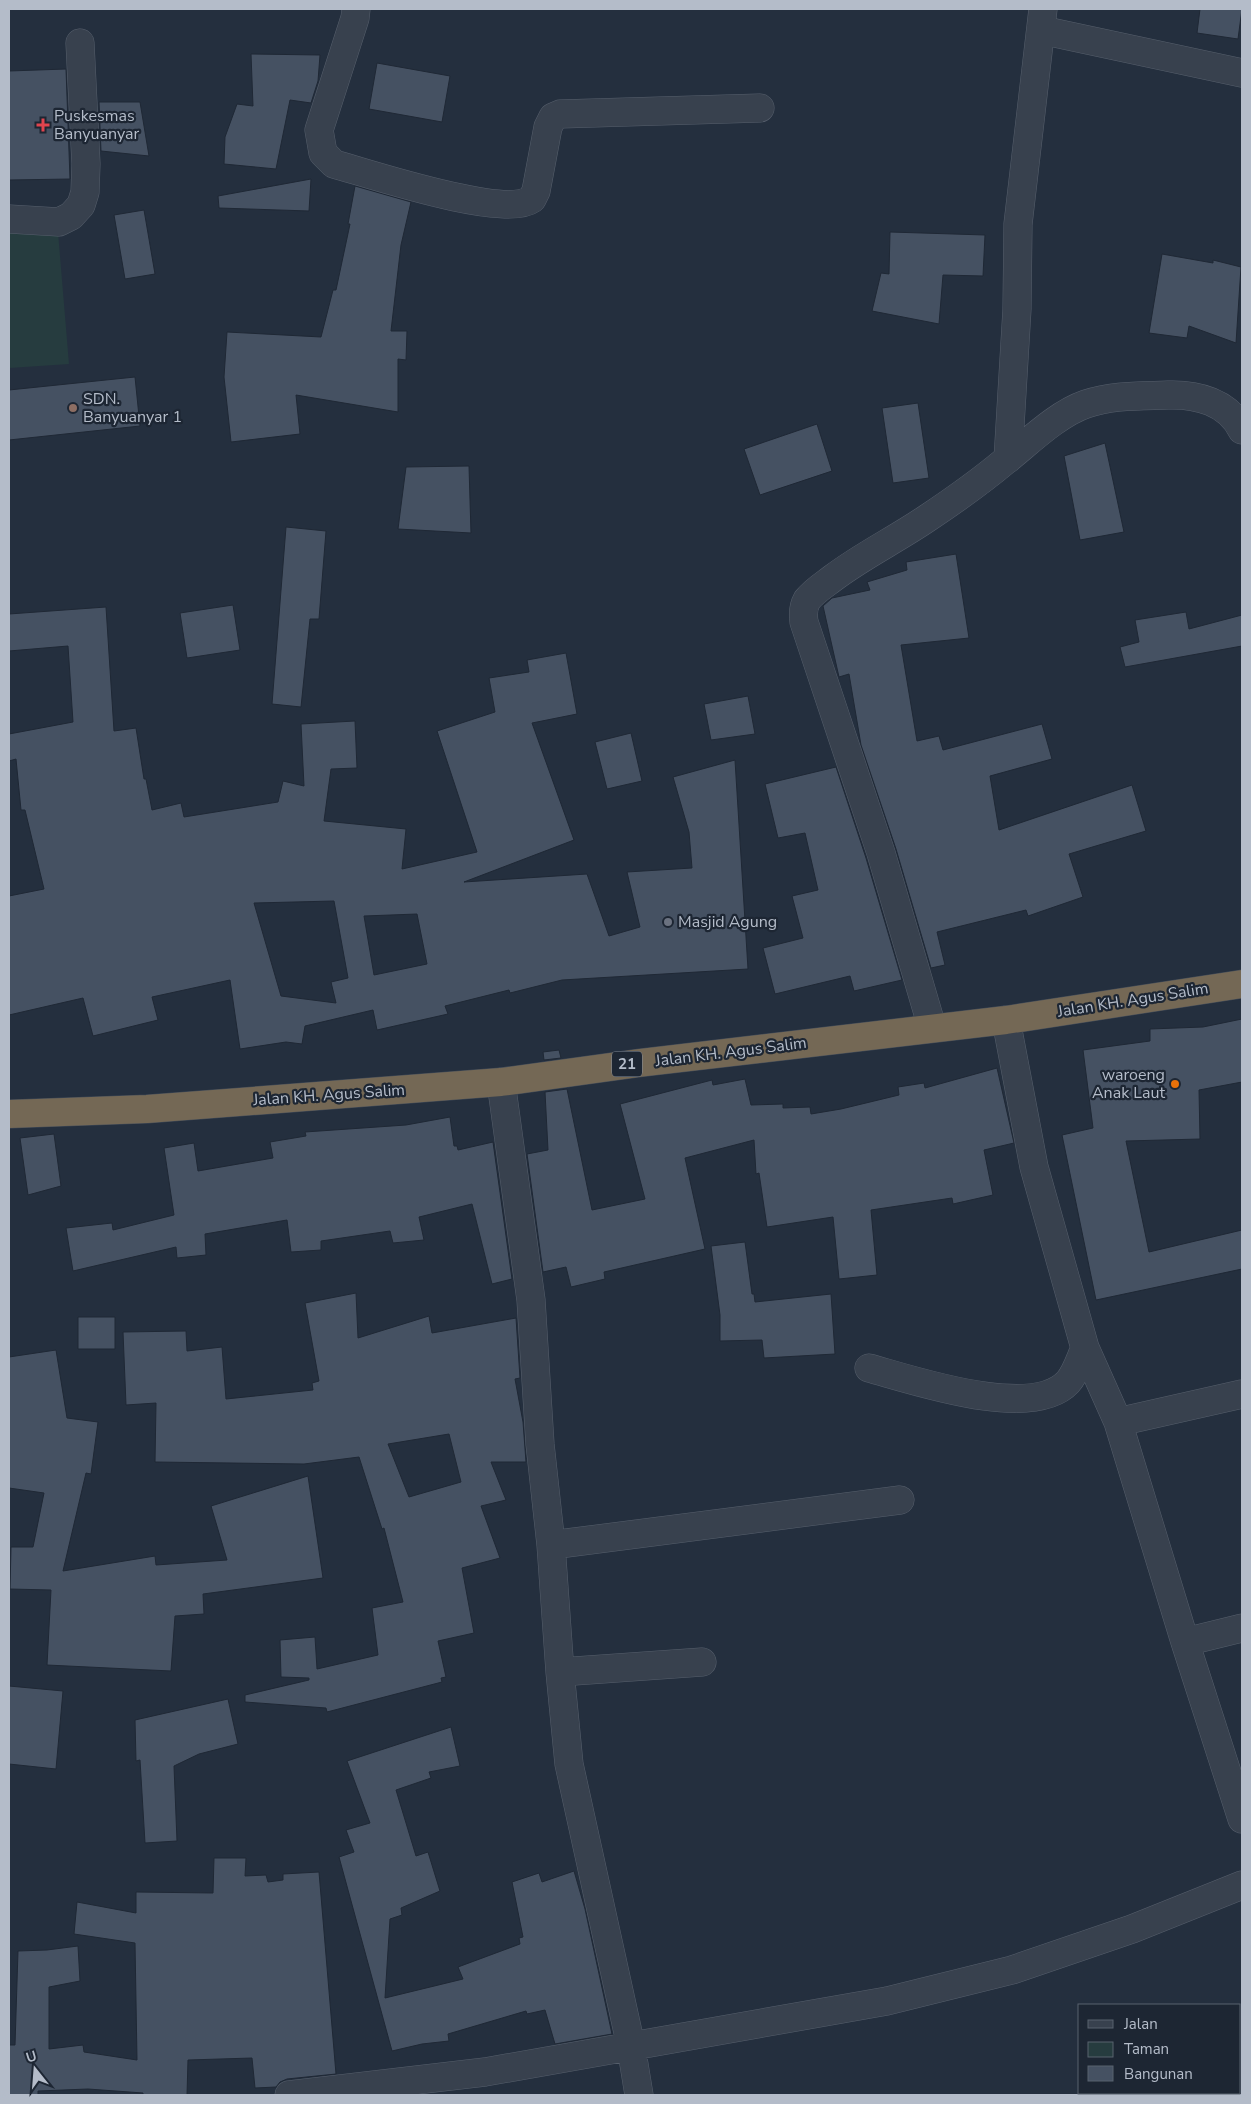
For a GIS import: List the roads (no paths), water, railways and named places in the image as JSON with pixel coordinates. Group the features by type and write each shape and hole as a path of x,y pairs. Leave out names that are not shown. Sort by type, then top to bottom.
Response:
{"highway":[{"name":"Jalan KH. Agus Salim","path":"9,1114 147,1109 501,1082 639,1063 1006,1020 1242,984"}],"street":[{"path":"356,9 355,18 320,130 323,153 334,164 473,200 501,204 519,204 532,198 536,191 548,126 553,117 560,114 760,108"},
{"path":"1008,459 1017,309 1018,224 1042,19 1242,73"},
{"path":"9,219 59,222 72,216 81,205 85,192 86,164 80,43"},
{"path":"932,1028 880,852 804,622 807,600 845,569 924,520 1008,459 1034,436 1084,405 1110,398 1178,395 1200,398 1229,411 1237,419 1242,430"},
{"path":"1006,1020 1034,1167 1085,1348 1118,1422 1185,1642 1242,1819"},
{"path":"501,1082 531,1300 540,1444 551,1545 569,1764 631,2046 639,2095"},
{"path":"869,1368 947,1390 998,1398 1023,1398 1046,1394 1069,1382 1085,1348"},
{"path":"1118,1422 1242,1394"},
{"path":"551,1545 900,1500"},
{"path":"1185,1642 1242,1628"},
{"path":"560,1672 702,1662"},
{"path":"290,2095 486,2072 886,2001 1012,1970 1132,1929 1242,1886"}],"place":[{"name":"Puskesmas Banyuanyar","path":"43,125"},
{"name":"SDN. Banyuanyar 1","path":"73,408"},
{"name":"Masjid Agung","path":"668,922"},
{"name":"waroeng Anak Laut","path":"1175,1084"}]}
